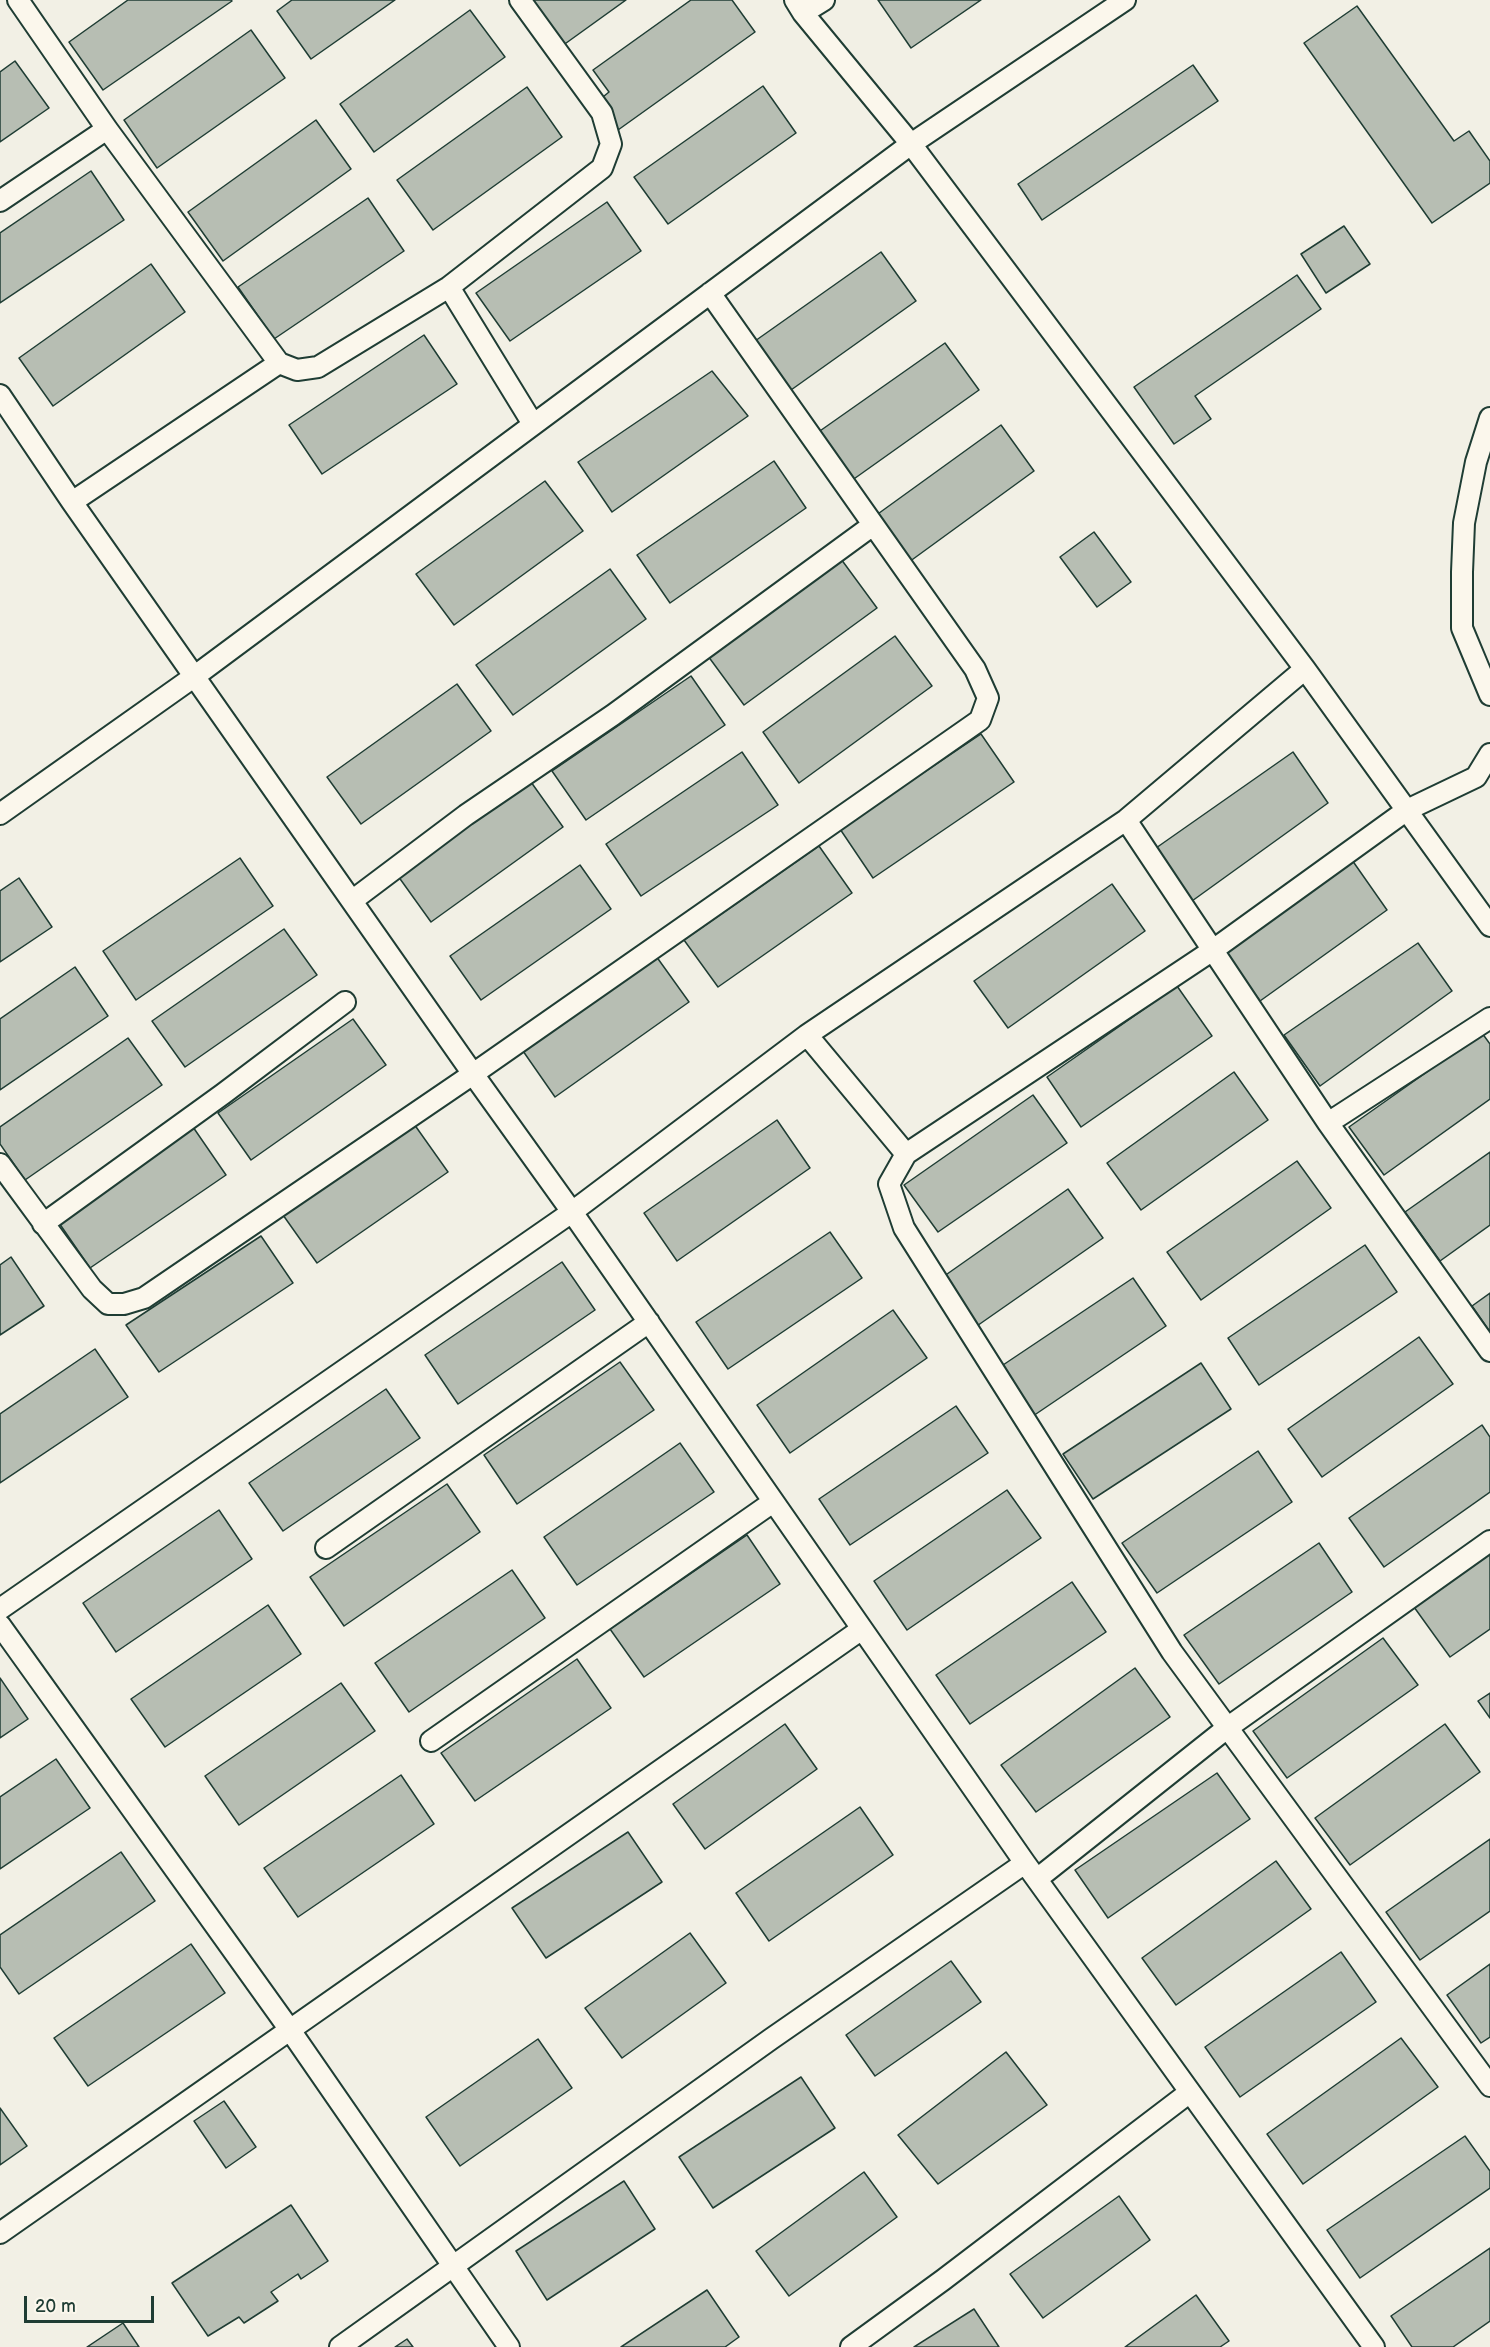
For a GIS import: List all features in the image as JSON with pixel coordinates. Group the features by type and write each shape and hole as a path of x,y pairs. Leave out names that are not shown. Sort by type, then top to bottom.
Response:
{"lane":[{"path":"18,0 107,129 279,363 297,370 318,367 449,287 602,168 610,144 602,113 520,0"},
{"path":"824,0 799,7 911,144 1305,669 1490,926"},
{"path":"0,814 195,676 911,144 1125,0"},
{"path":"0,201 107,129"},
{"path":"449,287 533,424"},
{"path":"0,1164 92,1289 108,1304 124,1304 144,1298 473,1074 980,720 988,698 975,669 710,293"},
{"path":"72,502 279,363"},
{"path":"0,395 72,502 572,1212 1025,1863 1371,2346"},
{"path":"1490,418 1476,462 1466,513 1462,572 1462,628 1490,695"},
{"path":"353,900 466,815 613,715 873,525"},
{"path":"0,1610 572,1212 807,1035 1126,820 1305,669"},
{"path":"1490,754 1476,777 1407,810 1213,950 906,1154 889,1185 904,1228 1172,1652 1490,2086"},
{"path":"1126,820 1328,1123 1490,1351"},
{"path":"43,1224 224,1094 345,1002"},
{"path":"1328,1123 1490,1018"},
{"path":"807,1035 906,1154"},
{"path":"326,1548 649,1322"},
{"path":"431,1741 773,1502"},
{"path":"1037,1879 1227,1728 1490,1541"},
{"path":"0,1625 290,2030 509,2347"},
{"path":"0,2233 862,1629"},
{"path":"340,2347 771,2039 1025,1863"},
{"path":"851,2347 1190,2092"}],"building":[{"path":"128,0 232,1 103,90 69,42"},
{"path":"292,0 395,0 311,59 277,11"},
{"path":"529,0 626,0 562,46"},
{"path":"691,0 732,0 755,32 618,130 598,101 609,92 593,70"},
{"path":"878,0 981,0 911,48"},
{"path":"1357,6 1454,141 1469,131 1490,161 1490,183 1432,223 1304,43"},
{"path":"470,10 505,57 374,152 340,104"},
{"path":"251,30 285,78 157,168 124,120"},
{"path":"15,61 49,108 0,142 0,72"},
{"path":"1193,65 1218,101 1042,220 1018,184"},
{"path":"763,86 796,133 668,224 634,177"},
{"path":"527,87 562,137 433,230 397,180"},
{"path":"316,120 351,169 223,261 188,212"},
{"path":"91,171 124,220 0,303 0,233"},
{"path":"368,198 404,251 274,339 238,287"},
{"path":"607,202 641,251 510,341 476,293"},
{"path":"1344,226 1370,264 1326,293 1301,254"},
{"path":"881,252 916,301 791,390 755,341"},
{"path":"151,264 185,312 53,406 19,358"},
{"path":"1297,275 1321,309 1195,396 1211,419 1174,444 1134,387"},
{"path":"424,335 457,384 322,474 289,425"},
{"path":"945,343 979,390 851,481 817,433"},
{"path":"712,371 748,416 612,512 578,462"},
{"path":"1001,425 1034,471 909,562 875,516"},
{"path":"774,461 806,508 670,603 637,555"},
{"path":"545,481 583,531 454,625 416,574"},
{"path":"1094,532 1131,582 1097,607 1060,557"},
{"path":"841,559 877,608 744,705 708,656"},
{"path":"610,569 646,619 513,715 476,665"},
{"path":"895,636 932,686 799,783 763,732"},
{"path":"691,676 725,725 586,820 552,771"},
{"path":"457,684 491,731 361,824 327,777"},
{"path":"981,734 1014,782 873,878 840,829"},
{"path":"742,752 778,805 641,896 606,844"},
{"path":"1293,752 1328,803 1192,901 1156,848"},
{"path":"531,782 563,827 431,922 398,876"},
{"path":"819,846 852,893 718,987 684,940"},
{"path":"240,858 273,906 136,1000 103,951"},
{"path":"1352,860 1387,910 1260,1001 1224,951"},
{"path":"580,865 611,909 481,1000 450,956"},
{"path":"19,878 52,927 0,962 0,891"},
{"path":"1112,884 1145,931 1008,1028 974,981"},
{"path":"284,929 317,975 185,1067 152,1021"},
{"path":"1418,943 1452,991 1320,1086 1284,1035"},
{"path":"656,956 689,1002 555,1097 523,1051"},
{"path":"75,967 108,1016 0,1090 0,1019"},
{"path":"1177,986 1212,1036 1081,1127 1047,1077"},
{"path":"353,1019 386,1065 251,1160 218,1113"},
{"path":"1482,1033 1490,1044 1490,1099 1384,1175 1349,1127"},
{"path":"128,1038 162,1085 25,1180 0,1144 0,1127"},
{"path":"1234,1072 1268,1120 1141,1210 1107,1163"},
{"path":"1033,1095 1067,1143 938,1232 904,1185"},
{"path":"777,1120 810,1168 677,1261 644,1213"},
{"path":"414,1124 448,1172 317,1263 283,1215"},
{"path":"193,1127 226,1175 90,1268 57,1220"},
{"path":"1490,1152 1490,1225 1440,1261 1405,1212"},
{"path":"1297,1161 1331,1208 1201,1300 1167,1252"},
{"path":"1068,1189 1103,1238 974,1328 940,1279"},
{"path":"830,1232 862,1278 728,1369 696,1322"},
{"path":"261,1236 293,1283 159,1372 126,1325"},
{"path":"1365,1245 1397,1292 1259,1385 1228,1338"},
{"path":"11,1257 44,1306 0,1335 0,1265"},
{"path":"562,1262 595,1310 458,1404 425,1355"},
{"path":"1133,1278 1166,1326 1033,1416 1000,1367"},
{"path":"1490,1293 1490,1332 1472,1306"},
{"path":"893,1310 927,1358 790,1453 757,1405"},
{"path":"1419,1337 1453,1384 1322,1477 1288,1429"},
{"path":"95,1349 128,1397 0,1483 0,1414"},
{"path":"620,1362 654,1410 517,1504 484,1455"},
{"path":"1201,1363 1231,1409 1093,1499 1063,1454"},
{"path":"386,1389 420,1438 283,1531 249,1483"},
{"path":"956,1406 988,1453 850,1545 819,1499"},
{"path":"1482,1425 1490,1437 1490,1492 1384,1567 1349,1518"},
{"path":"680,1443 714,1492 577,1585 544,1537"},
{"path":"1258,1451 1292,1502 1157,1593 1122,1543"},
{"path":"447,1484 480,1532 344,1626 310,1577"},
{"path":"1007,1490 1041,1538 907,1630 874,1581"},
{"path":"219,1510 252,1559 116,1652 83,1603"},
{"path":"747,1535 780,1584 644,1677 610,1629"},
{"path":"1319,1543 1352,1592 1219,1684 1184,1635"},
{"path":"1490,1554 1490,1629 1450,1657 1414,1607"},
{"path":"512,1570 545,1618 409,1712 375,1663"},
{"path":"1072,1582 1106,1632 970,1724 936,1675"},
{"path":"268,1605 301,1654 165,1747 131,1699"},
{"path":"1383,1638 1418,1685 1287,1778 1253,1731"},
{"path":"577,1659 611,1708 475,1801 441,1753"},
{"path":"1135,1668 1170,1717 1036,1812 1001,1765"},
{"path":"0,1678 28,1719 0,1738"},
{"path":"341,1683 375,1731 239,1825 205,1776"},
{"path":"1490,1693 1490,1718 1478,1701"},
{"path":"785,1724 817,1769 705,1849 673,1804"},
{"path":"1445,1724 1480,1772 1350,1865 1315,1818"},
{"path":"56,1759 90,1808 0,1869 0,1797"},
{"path":"1217,1773 1250,1819 1108,1918 1075,1870"},
{"path":"401,1775 434,1824 298,1917 264,1868"},
{"path":"860,1807 893,1855 769,1941 736,1893"},
{"path":"628,1832 662,1882 546,1958 512,1908"},
{"path":"1490,1839 1490,1911 1420,1960 1386,1912"},
{"path":"121,1852 155,1901 19,1994 0,1967 0,1935"},
{"path":"1276,1861 1311,1909 1176,2005 1142,1958"},
{"path":"690,1933 726,1983 622,2058 585,2008"},
{"path":"191,1944 225,1993 88,2086 54,2038"},
{"path":"1341,1952 1376,2002 1240,2097 1205,2047"},
{"path":"951,1961 981,2002 875,2076 846,2035"},
{"path":"1490,1964 1490,2037 1481,2043 1447,1995"},
{"path":"1401,2038 1438,2087 1303,2184 1267,2134"},
{"path":"538,2039 572,2088 460,2166 426,2117"},
{"path":"1006,2052 1047,2105 938,2184 898,2135"},
{"path":"801,2077 835,2128 713,2208 679,2157"},
{"path":"224,2101 256,2147 226,2168 194,2121"},
{"path":"0,2108 27,2146 0,2165"},
{"path":"1465,2136 1490,2171 1490,2188 1360,2278 1327,2230"},
{"path":"864,2172 897,2217 789,2296 756,2251"},
{"path":"624,2181 655,2229 547,2300 516,2251"},
{"path":"1119,2196 1150,2240 1043,2318 1010,2274"},
{"path":"291,2205 328,2261 301,2279 298,2274 271,2292 278,2301 244,2323 239,2317 208,2336 172,2283"},
{"path":"1490,2248 1490,2321 1453,2347 1412,2347 1391,2316"},
{"path":"707,2290 739,2337 725,2347 621,2347"},
{"path":"1196,2295 1229,2341 1220,2347 1125,2347"},
{"path":"974,2309 999,2347 914,2347"},
{"path":"123,2323 139,2347 87,2347"},
{"path":"407,2339 413,2347 395,2347"}]}
